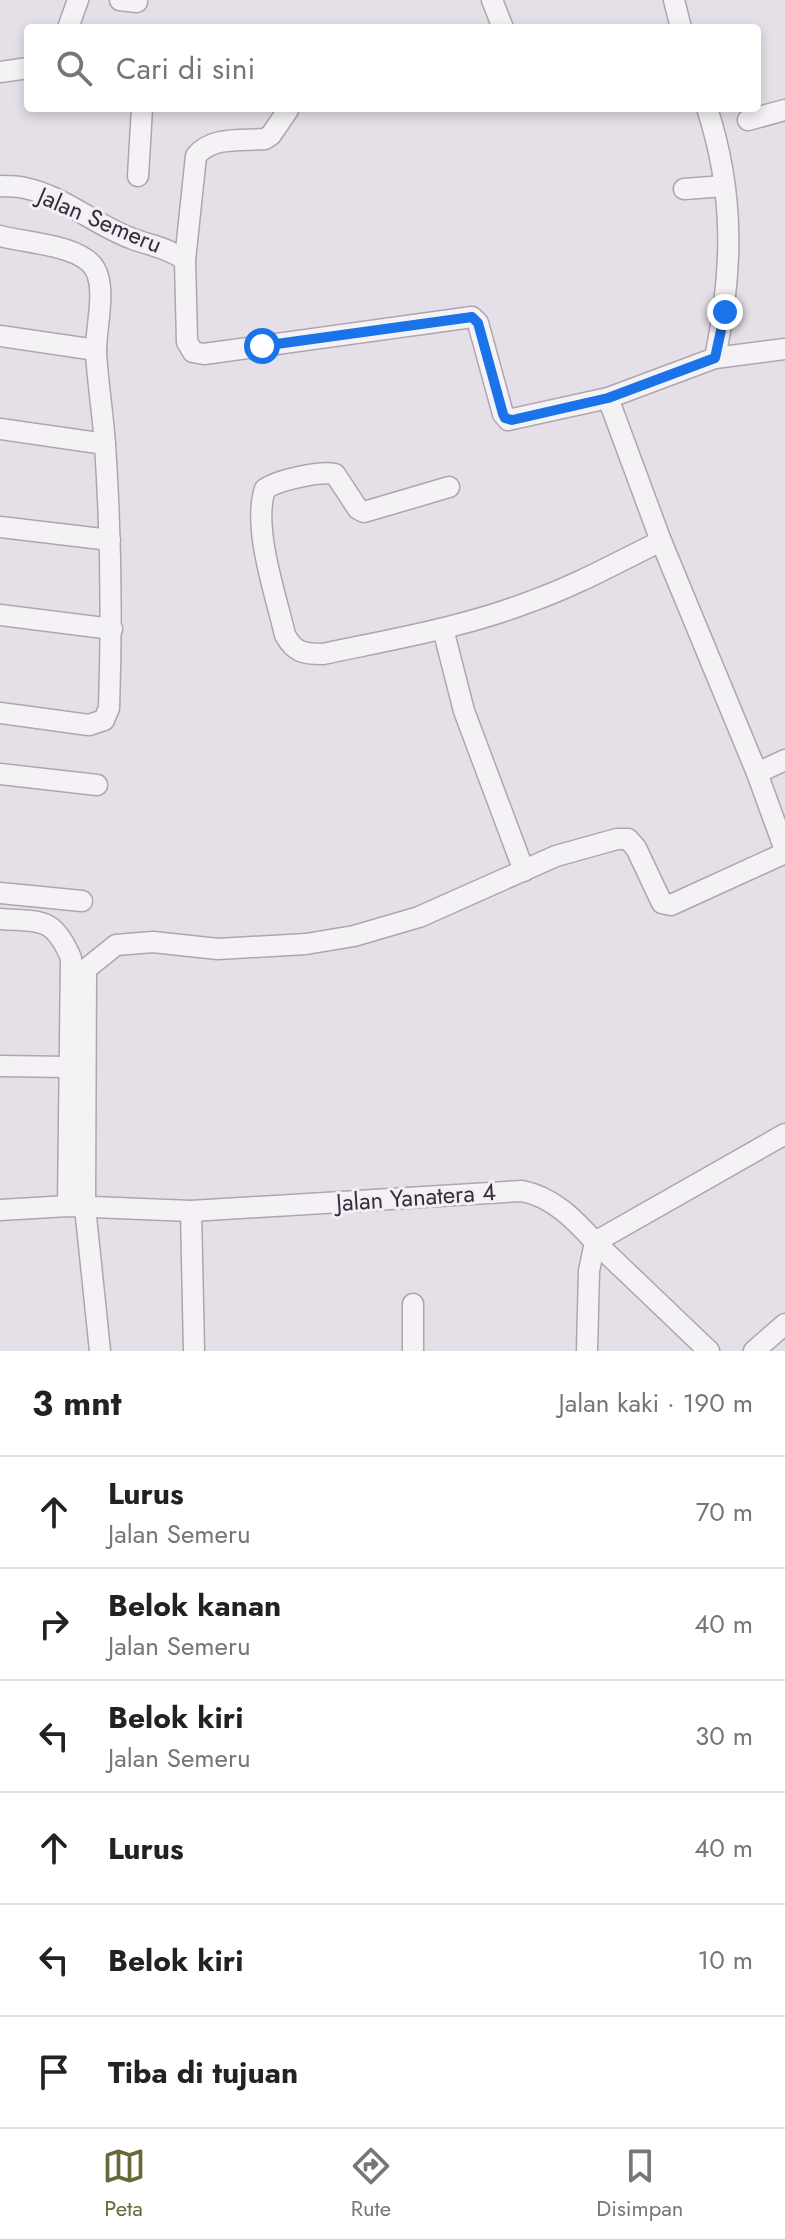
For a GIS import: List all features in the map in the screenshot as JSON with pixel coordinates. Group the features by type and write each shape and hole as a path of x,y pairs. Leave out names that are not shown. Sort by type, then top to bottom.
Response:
{"street":[{"path":"69,24 78,0"},
{"path":"492,0 501,24"},
{"path":"674,0 680,24"},
{"path":"0,72 24,69"},
{"path":"748,120 785,110"},
{"path":"138,176 142,112"},
{"path":"185,260 196,156 207,145 215,143 265,139 287,112"},
{"path":"708,112 722,161 730,254 725,312 715,358"},
{"name":"Jalan Semeru","path":"0,186 26,188 50,197 111,230 160,246 185,260 187,342 193,352 204,354 472,317 478,323 505,418 512,420 608,398"},
{"path":"684,189 724,186"},
{"path":"0,236 74,252 87,258 96,270 100,285 96,350 105,444 112,629 109,708 104,720 89,725 0,713"},
{"path":"0,336 96,350"},
{"path":"77,1206 86,969 116,945 153,942 218,949 306,944 354,936 419,917 556,856 617,839 628,839 636,848 662,903 671,905 785,852 757,773 661,541 608,398 715,358 785,349"},
{"path":"0,429 105,444"},
{"path":"449,487 364,512 358,509 335,474 325,473 270,485 265,489 260,503 262,526 285,635 293,649 305,654 323,654 443,629 531,602 661,541"},
{"path":"0,527 110,540"},
{"path":"0,615 112,629"},
{"path":"443,629 464,711 524,871"},
{"path":"757,773 785,760"},
{"path":"0,776 97,785"},
{"path":"0,893 82,901"},
{"path":"0,919 46,922 62,937 71,958 70,1067 77,1206 100,1351"},
{"path":"0,1066 70,1067"},
{"path":"587,1351 589,1271 595,1242 785,1134"},
{"name":"Jalan Yanatera 4","path":"0,1210 77,1206 191,1211 522,1191 554,1204 709,1351"},
{"path":"191,1211 194,1351"},
{"path":"413,1304 413,1351"},
{"path":"754,1351 785,1324"}],"route":[{"path":"262,346 472,317 478,323 503,414 512,420 608,398 715,358 725,312"}]}
